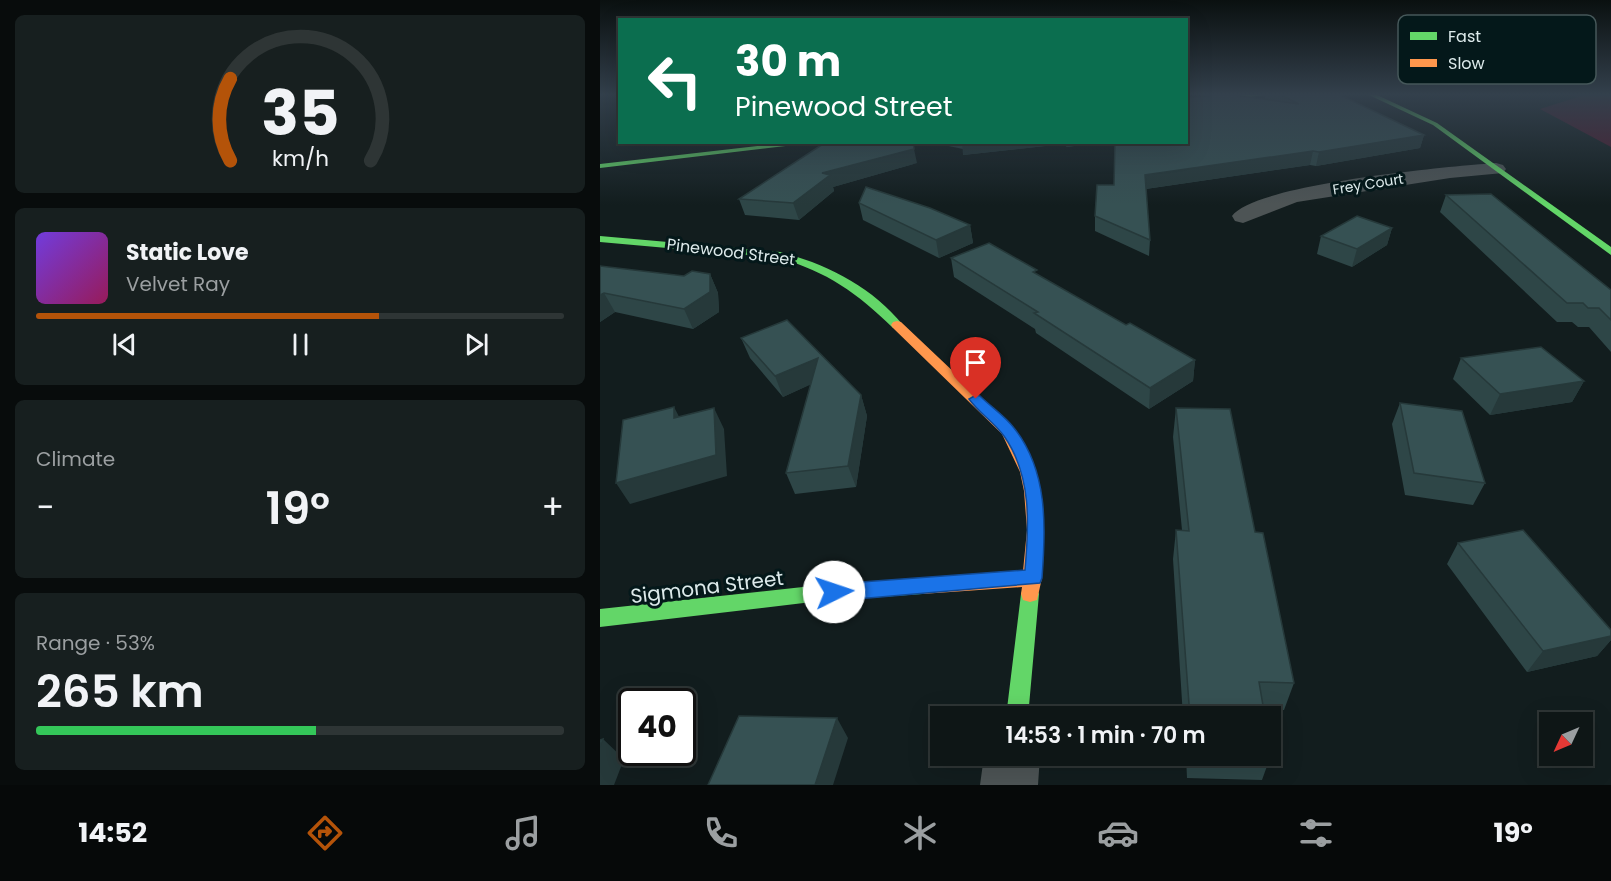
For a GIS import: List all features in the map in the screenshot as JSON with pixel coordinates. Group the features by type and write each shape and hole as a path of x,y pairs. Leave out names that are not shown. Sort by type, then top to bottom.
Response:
{"street":[{"path":"1445,132 1611,252"},
{"path":"600,166 738,147 785,144"},
{"name":"Frey Court","path":"1243,216 1270,203 1294,196 1450,172 1496,169"},
{"name":"Pinewood Street","path":"600,239 780,255 832,271 858,288 1008,431 1020,450 1034,489 1037,525 1018,706"},
{"name":"Sigmona Street","path":"600,618 812,594 1033,578"},
{"path":"1009,785 1011,766"}],"shaded area":[{"path":"1582,132 1611,132 1611,147"}],"building":[{"path":"1188,132 1417,132 1424,135 1319,152 1145,175 1150,240 1095,216 1097,185 1114,185 1115,144 1188,144"},
{"path":"823,144 913,144 914,149 822,173 830,175 793,203 739,199"},
{"path":"866,187 930,208 970,225 936,240 859,203"},
{"path":"1491,194 1611,290 1611,320 1599,308 1588,308 1583,303 1567,303 1446,195"},
{"path":"1357,216 1392,228 1357,249 1321,236"},
{"path":"989,243 1037,270 1033,272 1126,325 1130,323 1195,360 1150,388 1034,313 1038,312 951,258"},
{"path":"600,266 684,276 692,271 710,274 710,292 684,309 604,293 600,295"},
{"path":"787,320 861,395 848,466 786,473 818,358 775,376 741,338"},
{"path":"1541,347 1584,381 1500,394 1461,358"},
{"path":"1400,403 1462,411 1485,483 1414,473"},
{"path":"674,407 674,418 714,408 716,455 616,483 623,420"},
{"path":"1176,408 1230,409 1255,532 1263,533 1294,683 1259,682 1263,706 1189,706 1176,530 1189,531"},
{"path":"1523,530 1611,630 1611,636 1543,651 1458,543"},
{"path":"739,716 837,718 815,785 708,785"}],"traffic: fast":[{"path":"1445,132 1611,252"},
{"path":"600,166 799,144"},
{"path":"600,239 780,255 800,260 831,273 857,289 897,325"},
{"path":"600,618 812,594 922,586"},
{"path":"1018,706 1030,594"}],"traffic: slow":[{"path":"897,325 1008,431 1020,452 1032,491 1035,510 1030,594"},
{"path":"922,586 1033,578"}],"route":[{"path":"834,592 1033,578 1037,525 1034,489 1020,450 1008,431 976,399"}]}
